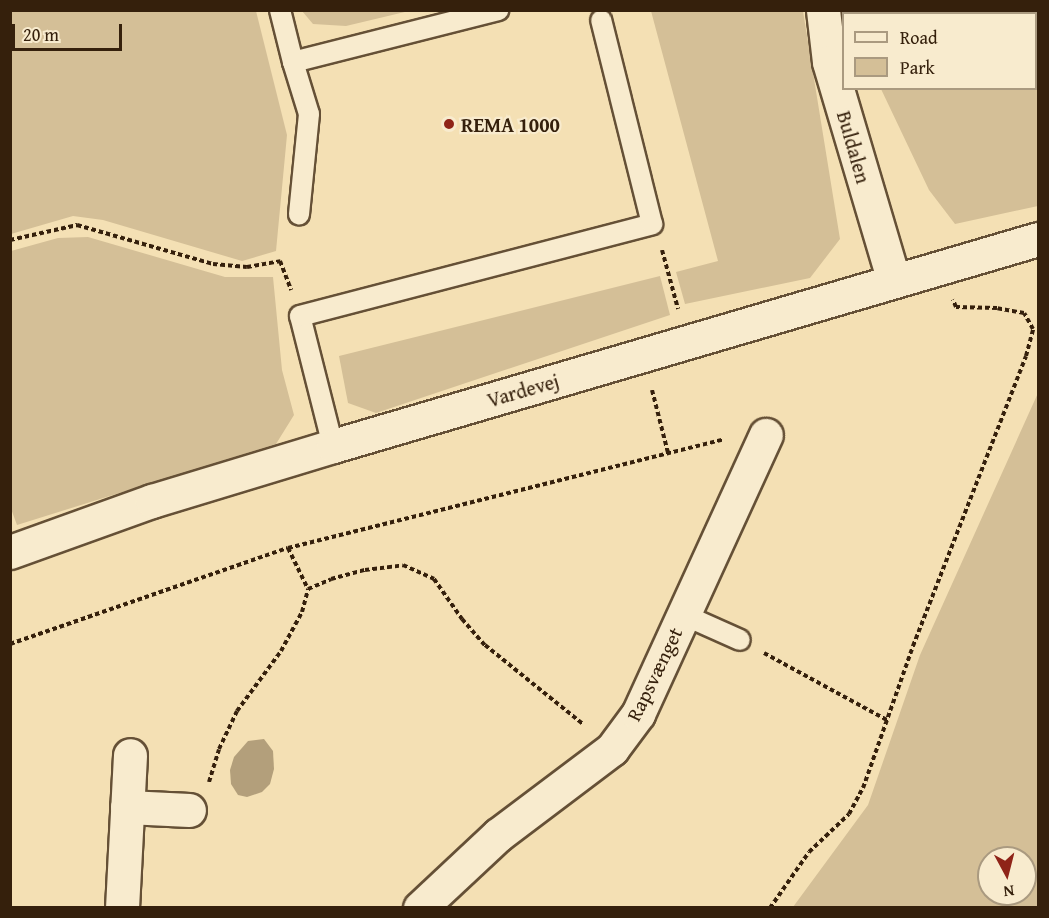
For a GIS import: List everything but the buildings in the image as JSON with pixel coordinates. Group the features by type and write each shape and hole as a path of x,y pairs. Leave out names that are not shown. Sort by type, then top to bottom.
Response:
{"street":[{"name":"Buldalen","path":"823,10 829,62 894,281"},
{"name":"Vardevej","path":"10,552 152,501 1038,239"},
{"name":"Rapsvænget","path":"420,908 428,898 498,835 612,749 638,714 766,435"},
{"path":"122,908 130,755"},
{"path":"127,807 189,810"}],"lane":[{"path":"280,10 309,114 299,215"},
{"path":"293,62 499,10"},
{"path":"333,446 300,316 652,224 601,20"},
{"path":"684,615 740,640"}],"path":[{"path":"652,224 658,234 686,342"},
{"path":"10,240 77,225 213,264 247,267 280,261 300,316"},
{"path":"770,908 809,852 849,814 863,788 1026,356 1033,329 1024,313 997,308 956,307 941,267"},
{"path":"643,355 668,453"},
{"path":"10,644 288,548 745,434 766,435"},
{"path":"189,810 204,798 219,749 237,711 281,651 302,612 308,589 288,548"},
{"path":"308,589 331,579 403,565 434,579 462,619 485,645 612,749"},
{"path":"740,640 887,720"}],"green space":[{"path":"11,10 256,11 287,135 276,251 242,261 103,220 73,216 11,234"},
{"path":"302,11 409,11 346,26 313,24"},
{"path":"651,11 803,11 840,239 810,278 685,304 676,272 718,261"},
{"path":"1038,11 1038,206 955,224 929,190 881,90 1037,90 1037,12 855,12"},
{"path":"88,237 225,277 273,277 282,370 294,415 276,444 17,525 10,506 11,251 58,238"},
{"path":"660,276 670,315 376,413 348,403 339,356"},
{"path":"1038,393 1038,907 793,907 868,805 920,655"}],"shaded area":[{"path":"264,739 273,751 274,769 270,784 262,792 247,797 238,795 231,784 230,770 234,757 248,741"}],"place":[{"name":"REMA 1000","path":"449,124"}]}
